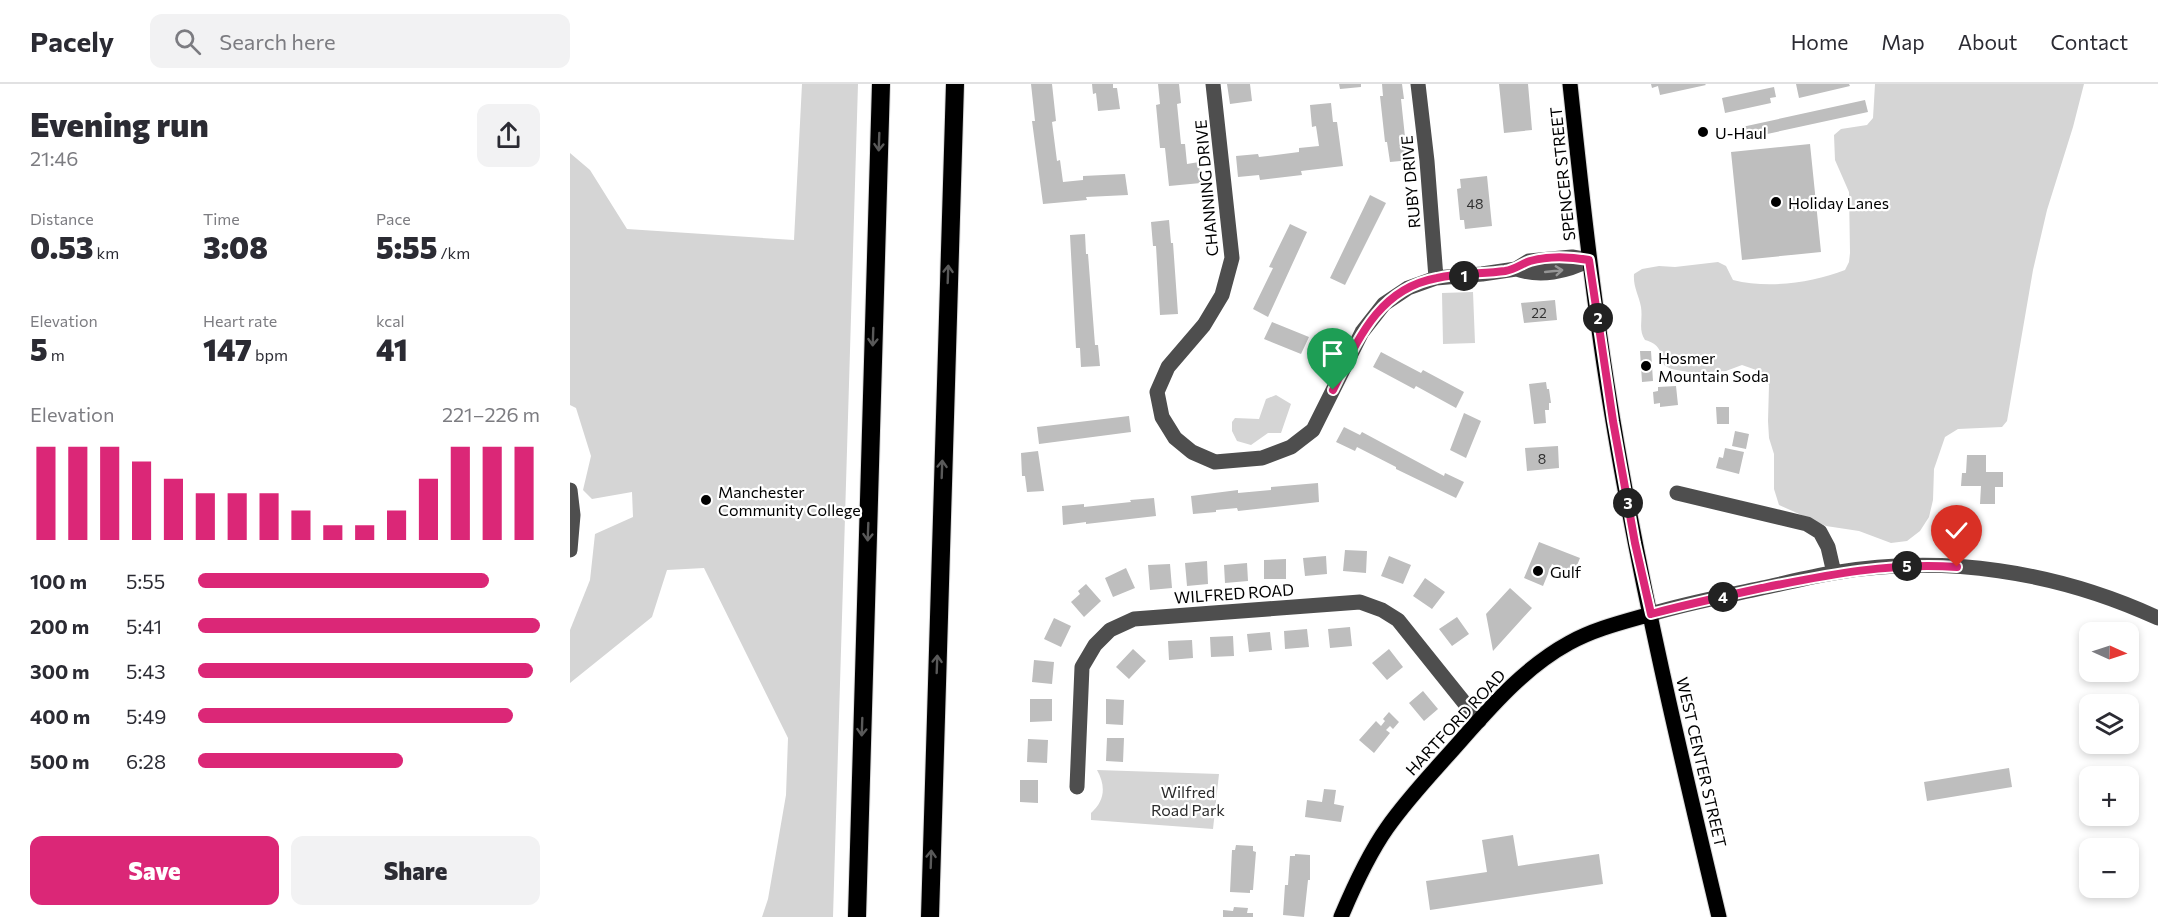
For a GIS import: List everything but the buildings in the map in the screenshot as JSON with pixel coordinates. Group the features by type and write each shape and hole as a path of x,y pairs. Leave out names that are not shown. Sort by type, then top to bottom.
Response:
{"highway":[{"path":"857,917 880,84"},
{"path":"943,84 943,125 950,238"},
{"path":"930,917 955,84"}],"main road":[{"name":"SPENCER STREET","path":"1570,84 1589,260 1613,421 1635,543 1651,614"},
{"name":"HARTFORD ROAD","path":"1341,917 1366,863 1386,829 1513,684 1551,654 1571,642 1612,625 1651,614"},
{"name":"WEST CENTER STREET","path":"1651,614 1719,917"}],"street":[{"name":"CHANNING DRIVE","path":"1214,84 1232,258 1222,296 1204,325 1168,367 1157,392 1162,417 1175,438 1192,452 1215,462 1262,458 1291,447 1313,430 1362,332 1384,304 1408,288 1436,278 1516,269 1529,261 1572,257 1589,260"},
{"name":"RUBY DRIVE","path":"1418,84 1427,161 1436,278"},
{"path":"570,490 573,515 570,550"},
{"path":"1677,493 1807,524 1820,532 1828,547 1834,573"},
{"path":"1651,614 1681,605 1834,573 1890,567 1943,566 2032,575 2089,590 2158,618"},
{"name":"WILFRED ROAD","path":"1077,787 1082,667 1095,645 1110,630 1134,619 1360,602 1382,610 1398,620 1479,721"}],"green space":[{"path":"802,84 858,84 833,917 762,917 768,899 786,795 788,738 704,568 667,570 652,617 570,683 570,630 590,580 595,534 633,517 632,492 592,499 583,490 591,456 576,408 570,405 570,153 590,170 627,229 794,240"},
{"path":"1875,84 2084,84 2047,210 2033,270 2007,421 2002,427 1958,429 1945,437 1934,469 1933,500 1929,517 1920,531 1907,541 1891,543 1859,531 1826,526 1779,505 1774,489 1774,454 1769,438 1769,385 1759,371 1742,365 1726,371 1694,373 1671,369 1664,365 1659,349 1645,340 1643,336 1641,307 1634,279 1634,274 1642,269 1718,262 1726,266 1733,280 1761,284 1804,281 1845,270 1850,253 1849,192 1835,160 1834,135 1841,129 1867,125 1873,118"},
{"path":"1473,292 1475,343 1443,344 1442,293"},
{"path":"1276,395 1291,404 1281,433 1268,433 1251,445 1237,441 1232,431 1232,422 1235,418 1259,419 1266,399"},
{"name":"Wilfred Road Park","path":"1097,770 1219,774 1213,829 1091,820 1091,813 1103,793 1102,782"}],"place":[{"name":"U-Haul","path":"1703,132"},
{"name":"Holiday Lanes","path":"1776,202"},
{"name":"Hosmer Mountain Soda","path":"1646,366"},
{"name":"Manchester Community College","path":"706,500"},
{"name":"Gulf","path":"1538,571"}],"route":[{"path":"1333,390 1362,332 1384,304 1408,288 1436,278 1516,269 1529,261 1572,257 1589,260 1613,421 1635,543 1651,614 1681,605 1834,573 1890,567 1957,567"}]}
